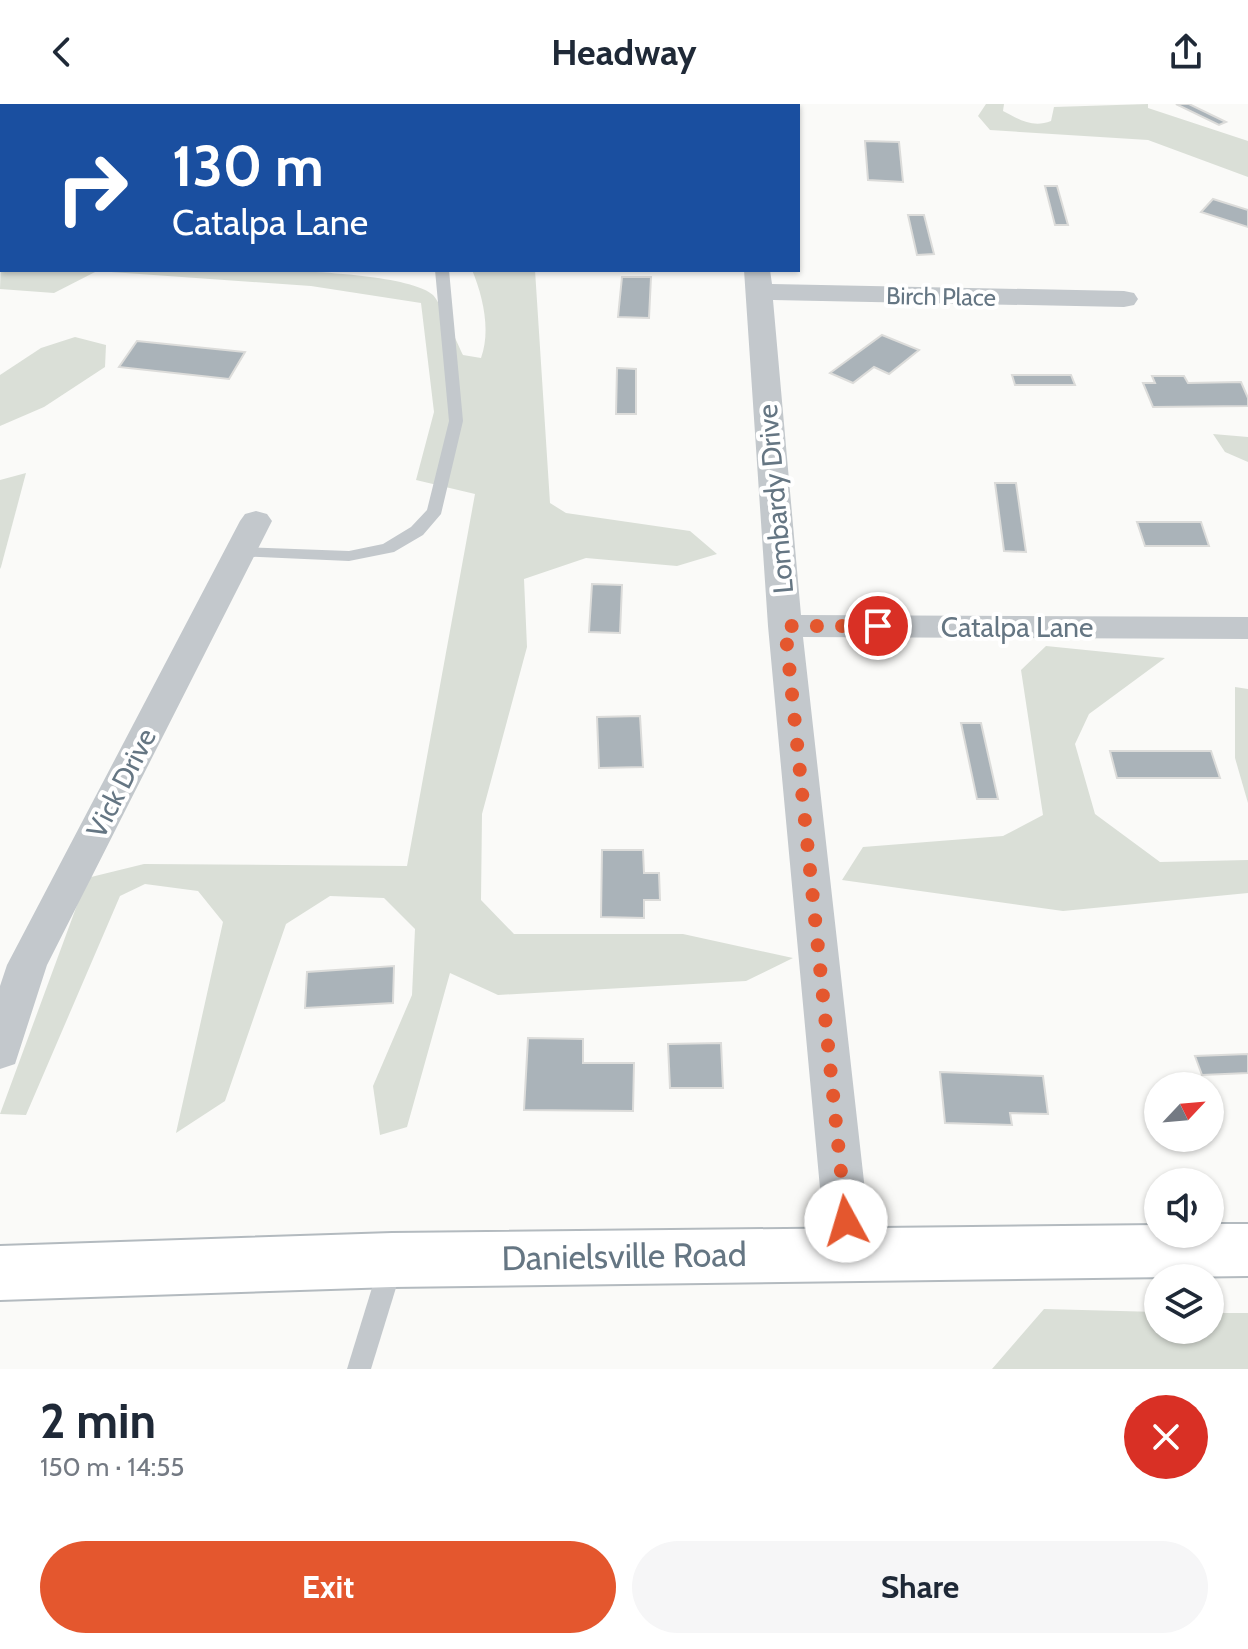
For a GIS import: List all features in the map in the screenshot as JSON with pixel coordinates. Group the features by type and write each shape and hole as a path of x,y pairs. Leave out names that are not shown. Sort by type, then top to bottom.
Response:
{"main road":[{"name":"Danielsville Road","path":"0,1273 392,1260 1248,1250"}],"street":[{"name":"Birch Place","path":"758,281 1124,299"},
{"name":"Lombardy Drive","path":"758,281 785,626 849,1253"},
{"name":"Vick Drive","path":"0,1051 27,965 248,536"},
{"name":"Catalpa Lane","path":"785,626 1248,628"}],"lane":[{"path":"248,536 349,556 388,548 417,531 435,511 456,421 442,272"},
{"path":"359,1369 392,1260"}],"shaded area":[{"path":"986,104 1004,104 1003,111 1038,124 1051,121 1054,107 1148,104 1148,108 1248,141 1248,177 1148,140 990,130 978,116"},
{"path":"1,272 95,272 54,293 0,289"},
{"path":"111,272 312,272 406,283 433,295 463,355 481,358 485,337 484,314 473,272 535,272 550,503 566,513 690,531 717,554 677,566 586,558 524,579 527,647 482,814 481,900 514,934 683,934 793,958 746,981 498,995 450,973 407,1127 380,1135 373,1086 412,995 415,929 384,898 330,896 286,924 225,1101 176,1133 223,922 198,891 145,884 120,896 26,1115 0,1114 87,878 144,864 407,866 475,494 416,480 434,412 421,303 311,286"},
{"path":"75,337 106,345 105,367 44,407 0,426 0,375 41,348"},
{"path":"1213,434 1248,437 1248,462 1225,452"},
{"path":"26,473 1,567 0,569 0,480"},
{"path":"1046,646 1165,658 1089,714 1075,744 1095,814 1160,862 1248,860 1248,893 1063,911 842,880 863,847 1003,836 1043,815 1021,670"},
{"path":"1235,687 1248,689 1248,803 1235,758"},
{"path":"1044,1309 1144,1312 1144,1344 1224,1344 1224,1313 1248,1313 1248,1369 992,1369"}],"building":[{"path":"1176,104 1189,104 1226,122 1219,125"},
{"path":"865,141 899,142 903,182 868,180"},
{"path":"1045,186 1057,186 1068,225 1055,225"},
{"path":"1213,199 1248,210 1248,227 1201,212"},
{"path":"908,215 924,215 934,254 917,255"},
{"path":"622,277 651,277 649,318 618,317"},
{"path":"882,335 919,350 889,374 874,367 853,383 830,373"},
{"path":"137,341 245,352 229,379 119,367"},
{"path":"617,368 636,369 636,414 616,414"},
{"path":"1012,375 1071,375 1075,385 1015,385"},
{"path":"1152,376 1184,376 1188,383 1241,382 1248,406 1153,407 1143,383 1155,383"},
{"path":"995,483 1016,483 1026,552 1004,551"},
{"path":"1137,522 1201,522 1209,546 1145,546"},
{"path":"592,584 622,585 620,633 589,632"},
{"path":"640,716 643,767 599,768 597,717"},
{"path":"961,723 981,723 998,799 977,799"},
{"path":"1110,751 1211,751 1220,778 1117,778"},
{"path":"602,850 643,850 644,873 659,873 660,900 644,900 644,918 601,917"},
{"path":"394,966 393,1003 305,1008 307,972"},
{"path":"528,1038 583,1039 583,1063 634,1063 633,1111 524,1110"},
{"path":"721,1043 723,1088 670,1088 668,1044"},
{"path":"1248,1054 1248,1073 1201,1072 1195,1056"},
{"path":"940,1072 1043,1076 1048,1114 1010,1113 1012,1125 945,1123"}],"route":[{"path":"846,1221 785,626 878,626"}]}
